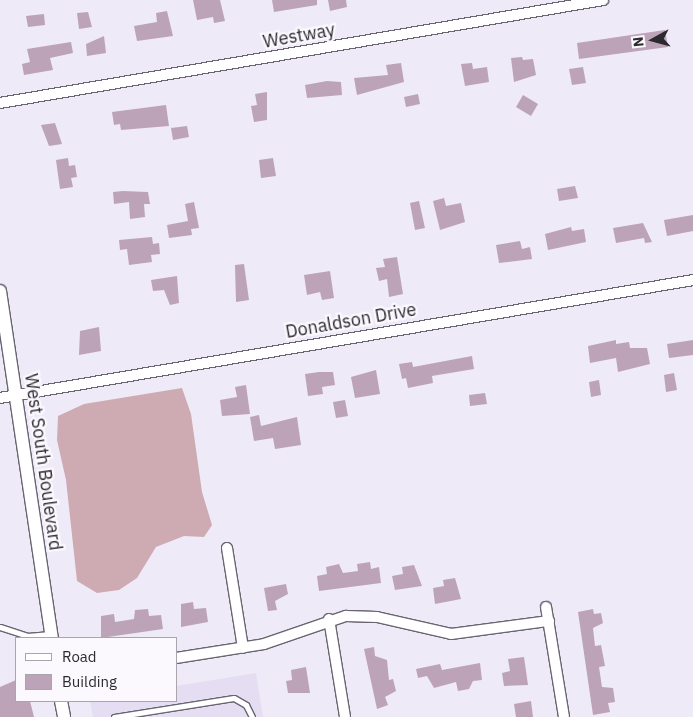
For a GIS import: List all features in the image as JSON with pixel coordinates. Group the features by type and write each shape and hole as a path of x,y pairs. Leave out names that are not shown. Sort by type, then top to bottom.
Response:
{"street":[{"name":"Westway","path":"0,103 603,0"},
{"name":"Donaldson Drive","path":"0,398 693,280"},
{"name":"West South Boulevard","path":"0,292 51,636"},
{"path":"227,548 243,648"},
{"path":"546,607 564,717"},
{"path":"178,658 278,641 329,619 367,616 451,634 548,621"},
{"path":"329,619 345,717"},
{"path":"61,702 64,717"}],"lane":[{"path":"0,627 27,636 51,636"},
{"path":"114,717 234,698 246,705 252,717"}],"shaded area":[{"path":"182,388 191,414 202,492 212,525 204,537 184,536 156,547 137,578 119,590 97,593 77,581 66,480 57,440 58,416 84,404"},
{"path":"256,673 263,717 93,717 90,702 178,702 178,686"}],"building":[{"path":"193,0 220,0 225,21 214,23 213,17 197,20"},
{"path":"272,0 317,0 317,5 274,12"},
{"path":"328,0 346,0 347,7 330,11"},
{"path":"167,11 173,36 137,41 134,26 157,22 156,13"},
{"path":"88,12 92,27 79,29 77,13"},
{"path":"44,14 45,25 28,27 26,16"},
{"path":"665,30 668,47 579,59 577,43"},
{"path":"104,36 106,53 87,56 86,44"},
{"path":"71,42 73,53 50,58 53,70 24,75 22,64 30,62 27,49"},
{"path":"522,57 523,60 533,59 536,75 514,82 511,58"},
{"path":"401,63 404,82 357,95 354,78 388,75 386,65"},
{"path":"472,63 473,69 487,67 489,82 465,86 461,64"},
{"path":"583,67 586,83 572,85 569,69"},
{"path":"327,81 341,82 342,95 307,98 305,85"},
{"path":"267,92 267,120 254,122 251,106 257,105 255,94"},
{"path":"418,94 420,104 406,107 404,97"},
{"path":"523,95 538,104 531,116 516,107"},
{"path":"166,105 169,126 121,130 120,124 114,125 112,112"},
{"path":"55,123 62,144 49,146 41,125"},
{"path":"187,126 189,137 173,140 171,128"},
{"path":"68,158 69,166 75,165 77,177 71,178 73,187 60,189 56,160"},
{"path":"273,158 276,176 261,178 259,160"},
{"path":"575,186 578,198 559,201 557,189"},
{"path":"113,192 148,192 150,204 144,204 145,217 130,219 129,202 114,204"},
{"path":"444,198 446,206 461,203 465,222 440,230 433,201"},
{"path":"419,201 425,228 415,230 410,203"},
{"path":"194,202 199,228 191,229 192,235 169,238 167,225 188,221 185,204"},
{"path":"693,215 693,231 667,236 664,220"},
{"path":"643,223 652,242 645,243 644,238 616,243 613,228"},
{"path":"571,227 572,231 584,229 586,242 548,250 545,234"},
{"path":"152,237 153,244 159,243 160,254 151,255 152,262 129,265 127,249 120,250 119,240"},
{"path":"520,241 522,249 530,247 532,259 499,263 496,245"},
{"path":"397,257 403,294 389,297 387,279 379,281 376,268 385,267 383,259"},
{"path":"244,264 249,300 236,302 235,265"},
{"path":"330,271 334,298 322,300 320,292 307,295 304,275"},
{"path":"177,276 179,303 170,305 164,290 153,291 151,280"},
{"path":"99,327 101,351 79,355 80,331"},
{"path":"616,340 616,344 629,342 630,348 647,348 650,364 618,372 616,358 590,363 588,346"},
{"path":"693,340 693,355 669,358 667,344"},
{"path":"472,356 474,369 432,376 433,383 408,388 406,378 402,379 399,364 412,362 413,367"},
{"path":"376,370 380,394 355,398 351,377"},
{"path":"333,372 335,385 322,387 323,394 308,396 305,374"},
{"path":"674,373 677,390 666,392 664,375"},
{"path":"599,380 601,395 591,397 589,382"},
{"path":"246,385 250,414 222,416 220,400 237,397 235,387"},
{"path":"485,393 487,404 470,406 469,395"},
{"path":"345,400 348,416 336,418 333,402"},
{"path":"259,415 261,426 297,417 301,445 275,449 273,438 254,441 250,417"},
{"path":"370,562 371,569 379,567 381,583 319,591 317,576 327,574 326,567 339,564 343,573 358,571 357,564"},
{"path":"414,565 422,586 395,590 392,576 403,574 402,567"},
{"path":"455,578 461,599 435,604 433,588 444,586 443,580"},
{"path":"286,584 288,594 275,601 277,610 268,611 264,588"},
{"path":"193,602 194,609 206,608 208,622 181,627 181,604"},
{"path":"148,609 149,616 161,615 163,629 101,637 101,616 114,614 115,622 134,619 135,610"},
{"path":"593,609 594,614 601,613 603,623 593,628 595,646 601,645 605,666 599,667 602,687 613,688 615,702 608,703 610,712 593,715 578,612"},
{"path":"374,647 375,656 387,660 389,680 393,679 396,691 385,697 388,705 377,709 364,649"},
{"path":"524,657 528,685 504,686 502,673 510,671 508,659"},
{"path":"480,663 482,680 473,681 469,689 458,691 456,682 434,688 427,676 418,678 416,669 440,664 442,670"},
{"path":"306,667 310,693 288,693 286,681 292,680 291,670"},
{"path":"15,680 15,702 30,702 34,717 0,717 0,687"},
{"path":"531,701 533,717 516,717 514,704"}]}
